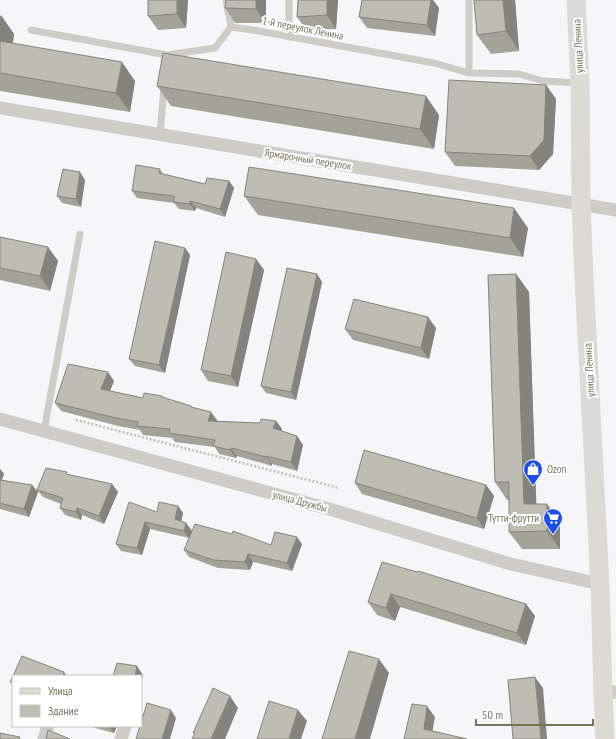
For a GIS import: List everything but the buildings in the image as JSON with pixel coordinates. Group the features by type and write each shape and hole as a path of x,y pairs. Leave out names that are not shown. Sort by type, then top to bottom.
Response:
{"main road":[{"name":"улица Ленина","path":"576,0 580,83 581,204 584,278 600,584 609,693 605,739"}],"street":[{"name":"Ярмарочный переулок","path":"0,108 616,210"},
{"name":"улица Дружбы","path":"0,419 333,510 511,564 600,584"},
{"path":"44,739 48,727"},
{"path":"121,739 125,727"}],"lane":[{"path":"31,30 166,58 215,48 231,27 226,0"},
{"path":"289,0 290,37"},
{"path":"469,0 469,73"},
{"name":"1-й переулок Ленина","path":"231,27 434,63 469,73 519,74 542,81 580,83"},
{"path":"160,135 165,76"},
{"path":"44,431 80,234"}],"path":[{"path":"76,420 339,488"}],"place":[{"name":"Ozon","path":"533,486"},
{"name":"Тутти-фрутти","path":"553,535"}]}
